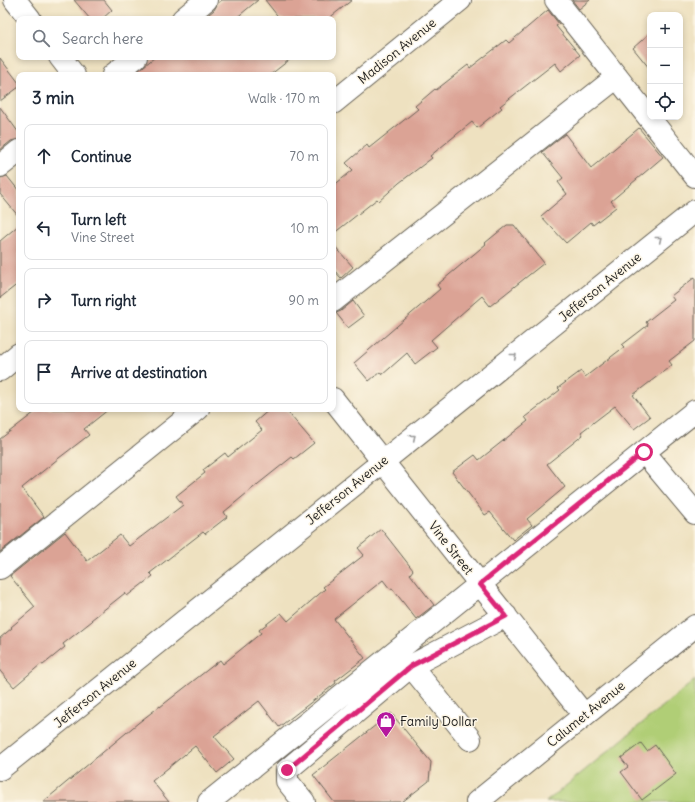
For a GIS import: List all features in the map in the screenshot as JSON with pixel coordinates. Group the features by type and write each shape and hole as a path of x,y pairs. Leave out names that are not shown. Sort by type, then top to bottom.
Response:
{"street":[{"path":"15,0 28,16"},
{"path":"187,16 206,0"},
{"name":"Madison Avenue","path":"336,100 460,0"},
{"path":"556,0 695,176"},
{"path":"62,60 72,72"},
{"path":"117,72 132,60"},
{"path":"336,299 617,77"},
{"path":"0,166 16,153"},
{"name":"Jefferson Avenue","path":"0,769 695,210"},
{"path":"0,370 16,357"},
{"name":"Vine Street","path":"336,403 584,715"},
{"path":"208,802 695,411"},
{"path":"0,568 194,412"},
{"path":"644,452 695,513"},
{"path":"304,802 286,781 287,770 411,666 506,616"},
{"name":"Calumet Avenue","path":"477,802 695,626"},
{"path":"411,666 470,739"}],"green space":[{"path":"695,680 695,802 546,802"}],"building":[{"path":"74,0 104,0 112,10 105,16 87,16"},
{"path":"222,0 258,0 239,16 207,16 214,10 218,3"},
{"path":"265,0 352,0 332,16 278,16"},
{"path":"572,0 590,0 579,9"},
{"path":"548,10 559,24 556,26 580,55 561,71 555,63 500,106 502,108 477,128 472,122 430,156 432,158 399,183 379,201 377,199 336,232 336,184 353,170 346,163 367,145 369,148 418,109 415,106 435,89 436,90 468,65 470,68 506,40 509,43"},
{"path":"647,36 647,65 633,48"},
{"path":"0,58 16,79 16,89 0,101"},
{"path":"151,60 289,60 274,72 137,72"},
{"path":"0,107 16,129 16,140 11,141 0,150"},
{"path":"639,128 663,157 611,201 616,207 593,225 591,222 566,243 541,216 567,194 558,182 563,178 542,152 565,134 591,168"},
{"path":"7,176 16,187 16,213 0,194 0,178"},
{"path":"507,225 514,225 544,263 490,306 482,296 431,340 437,347 415,364 407,353 382,375 380,372 369,381 354,363 440,289 437,285"},
{"path":"16,228 16,285 0,298 0,241"},
{"path":"336,247 353,267 341,278 336,272"},
{"path":"695,277 695,341 669,361 672,365 633,395 650,417 634,429 615,406 581,432 583,435 547,464 565,487 527,519 532,525 513,540 490,512 485,515 452,472 475,455 479,460 528,421 525,417 560,390 558,388 581,371 585,377 624,347 622,345 648,325 646,322 674,300 671,296"},
{"path":"353,301 364,316 348,328 336,313 341,311"},
{"path":"35,412 105,412 84,429 89,435 22,488 44,517 0,552 0,439"},
{"path":"267,412 288,412 314,443 294,459 292,457 253,488 224,512 227,517 205,534 203,532 150,573 153,576 127,596 125,593 91,620 92,621 63,644 65,647 43,665 41,664 14,687 0,671 0,638 35,607 10,576 65,532 87,561 120,535 129,546 183,505 176,496 205,473 203,470 225,453 228,457 262,430 255,422"},
{"path":"381,529 413,570 410,574 434,605 416,619 392,588 390,589 383,580 334,619 365,658 335,681 336,683 279,727 259,701 214,736 234,759 217,773 195,746 152,781 169,802 43,802 138,723 220,660 223,664 261,633 259,630 281,613 288,621 325,589 323,587 364,555 358,548"},
{"name":"Family Dollar","path":"391,713 431,762 429,781 402,802 334,802 313,775"},
{"path":"641,743 647,751 655,745 676,774 642,800 621,772 628,767 621,758"}],"place":[{"name":"Family Dollar","path":"386,738"}],"route":[{"path":"287,770 411,666 506,616 480,584 644,452"}]}
